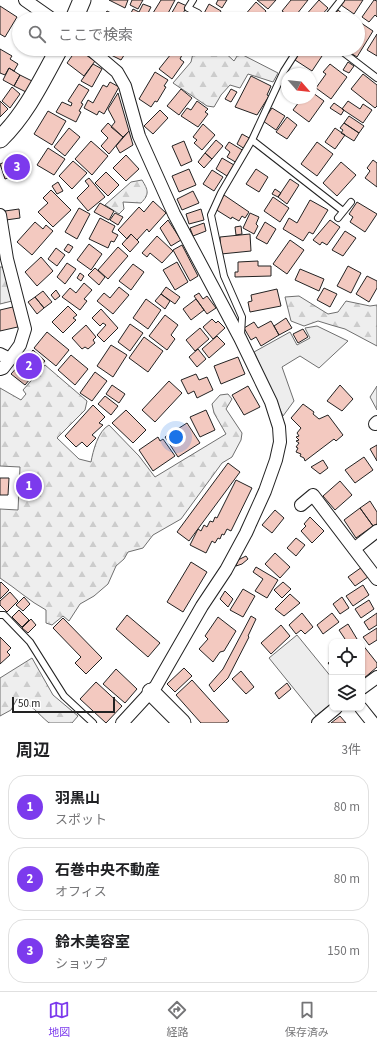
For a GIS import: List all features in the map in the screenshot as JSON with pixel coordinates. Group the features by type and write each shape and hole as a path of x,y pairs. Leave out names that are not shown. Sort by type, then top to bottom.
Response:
{"street":[{"path":"25,0 42,12"},
{"path":"77,12 82,0"},
{"path":"1,135 14,126 55,56"},
{"path":"98,56 117,72 125,86 139,136 171,207 240,338 270,402 279,427 280,442 276,460 246,533 226,570 151,692 122,723"},
{"path":"0,214 4,259 25,329 20,345 5,357 4,368 0,369"},
{"path":"302,505 313,495 377,579"},
{"path":"354,549 377,531"},
{"path":"365,686 377,677"},
{"path":"151,692 182,723"},
{"path":"318,723 332,711"},
{"path":"363,711 373,723"}],"lane":[{"path":"192,0 188,8 196,12"},
{"path":"332,12 341,0"},
{"path":"240,338 242,317 224,276 211,215 252,140 284,71 294,56"},
{"path":"348,56 377,78"},
{"path":"252,140 343,211"},
{"path":"338,218 351,202"},
{"path":"0,615 4,615 30,642 64,696 94,723"}],"green space":[{"path":"192,56 229,56 234,61 237,56 245,56 278,73 273,82 248,74 240,88 230,85 221,95 214,107 207,106 173,83 191,62"},
{"path":"142,180 146,187 147,194 141,203 123,202 124,209 119,214 105,205 131,182"},
{"path":"0,267 3,267 12,301 0,304"},
{"path":"299,296 328,314 338,312 346,301 370,306 377,305 377,346 345,329 318,321 304,326 291,321 285,297"},
{"path":"45,365 87,401 85,410 57,438 79,459 91,462 99,436 109,425 139,456 155,477 226,434 214,413 212,404 220,395 228,394 232,399 226,409 242,433 241,440 232,457 222,463 181,519 153,535 143,548 128,552 124,559 116,566 108,584 94,596 80,604 69,621 63,616 52,625 46,623 46,610 0,578 0,509 18,510 20,467 0,466 0,388 21,400 26,394 23,390"},
{"path":"377,386 377,410 370,397"},
{"path":"32,658 53,695 78,716 72,723 49,723 31,707 17,699 11,710 0,716 0,678"}],"shaded area":[{"path":"317,326 348,341 319,368 300,356 282,367 294,401 283,416 254,352 290,332 297,345 310,338 305,328"},
{"path":"297,635 329,674 329,705 316,716 269,658"}],"building":[{"path":"109,0 128,0 125,8"},
{"path":"132,0 143,0 138,9 130,5"},
{"path":"161,0 175,0 169,12 154,12"},
{"path":"218,0 227,0 222,8 216,4"},
{"path":"257,0 276,0 268,9"},
{"path":"291,0 308,0 299,12 282,11"},
{"path":"319,0 328,8 324,12 308,12"},
{"path":"344,0 363,0 355,12 351,12 341,5"},
{"path":"374,0 377,1 377,17 375,15 369,22 365,19 365,13"},
{"path":"178,2 187,6 184,12 172,12"},
{"path":"256,2 266,11 265,12 247,12"},
{"path":"143,4 151,7 148,12 139,12"},
{"path":"209,4 221,11 220,12 205,12"},
{"path":"0,6 12,14 12,25 5,37 0,34"},
{"path":"133,9 139,12 132,12"},
{"path":"365,26 373,31 365,44"},
{"path":"377,34 377,56 367,50"},
{"path":"0,49 12,56 10,59 18,64 14,71 9,68 5,75 0,73"},
{"path":"72,56 88,56 95,61 84,76 67,63"},
{"path":"113,56 124,56 121,60"},
{"path":"169,56 182,56 180,59 184,62 172,79 159,69"},
{"path":"298,56 322,56 314,68 307,68 295,60"},
{"path":"348,62 354,66 349,73 343,70"},
{"path":"93,64 102,69 92,87 81,81"},
{"path":"330,64 347,77 331,99 317,89 326,74 323,72"},
{"path":"9,68 20,75 14,86 3,80"},
{"path":"155,72 168,80 164,86 166,87 157,102 155,101 151,107 139,99"},
{"path":"363,74 377,85 377,106 375,108 351,89"},
{"path":"20,75 32,81 26,92 14,86"},
{"path":"251,76 271,86 267,95 269,96 257,115 235,107"},
{"path":"110,82 119,87 104,114 99,111 97,115 84,108 88,100 93,103 103,85 107,87"},
{"path":"79,84 89,90 81,103 83,104 79,111 81,112 76,122 56,112 62,102 71,106 72,103 68,101"},
{"path":"12,87 20,94 10,108 2,101"},
{"path":"181,89 192,98 179,115 167,106"},
{"path":"231,89 237,92 231,102 225,99"},
{"path":"118,93 129,131 123,137 111,127 115,122 108,109"},
{"path":"317,96 324,101 309,122 293,110 298,104 317,104"},
{"path":"0,101 8,109 0,117"},
{"path":"197,101 208,109 205,112 208,114 198,127 181,116 187,108 191,110"},
{"path":"348,101 360,109 363,104 372,110 363,123 342,109"},
{"path":"334,103 344,110 341,115 330,108"},
{"path":"272,108 285,116 276,130 263,121"},
{"path":"160,110 168,118 153,134 144,126"},
{"path":"48,111 66,121 52,145 34,134"},
{"path":"349,116 364,126 359,133 344,123"},
{"path":"287,117 297,125 287,139 276,132"},
{"path":"108,123 123,137 109,154 101,146 108,138 101,131"},
{"path":"344,123 359,133 354,141 341,133 343,130 340,128"},
{"path":"203,124 215,135 202,150 194,143 197,140 193,137"},
{"path":"69,128 80,137 65,156 54,147"},
{"path":"335,128 345,135 335,149 325,142"},
{"path":"129,131 133,145 120,153 116,146"},
{"path":"242,134 251,139 245,149 237,144"},
{"path":"216,140 223,146 212,159 205,153"},
{"path":"91,141 108,156 92,175 75,159"},
{"path":"184,141 192,161 181,166 172,146"},
{"path":"229,142 244,151 237,163 227,157 230,152 225,148"},
{"path":"317,142 333,154 317,176 301,164"},
{"path":"48,148 65,159 54,175 37,165"},
{"path":"205,153 212,159 204,168 198,162"},
{"path":"22,155 28,170 5,179 0,164"},
{"path":"126,155 139,169 126,181 113,168"},
{"path":"222,158 234,165 227,176 216,169"},
{"path":"373,160 377,163 377,187 365,178 370,171 367,168"},
{"path":"73,161 87,173 72,189 59,176"},
{"path":"341,162 356,175 337,196 323,183"},
{"path":"189,169 196,185 179,192 172,176"},
{"path":"256,169 268,177 259,192 246,184"},
{"path":"212,170 223,177 214,191 203,184"},
{"path":"106,172 119,185 108,196 95,183"},
{"path":"89,178 105,197 88,211 77,198 89,186 85,181"},
{"path":"290,179 299,185 287,204 278,197"},
{"path":"58,182 63,191 57,194 52,186"},
{"path":"275,189 281,193 278,197 272,194"},
{"path":"51,190 71,210 53,227 38,212 48,203 43,198"},
{"path":"193,191 199,203 182,210 177,199"},
{"path":"224,195 249,212 245,218 242,216 239,221 232,217 231,219 215,209"},
{"path":"273,197 289,208 280,222 264,211"},
{"path":"310,200 328,210 313,234 309,232 303,241 283,229 289,218 297,223"},
{"path":"153,201 166,213 149,232 147,229 137,240 131,234 127,239 118,230 139,207 144,212"},
{"path":"357,202 377,214 365,232 350,222 353,217 349,214"},
{"path":"100,203 114,211 109,220 94,212"},
{"path":"79,208 90,214 77,239 65,232"},
{"path":"19,209 20,218 6,220 5,211"},
{"path":"201,209 204,220 189,224 186,214"},
{"path":"115,213 123,217 118,225 110,220"},
{"path":"250,213 259,217 256,224 258,226 254,234 243,228"},
{"path":"100,218 115,226 112,232 118,235 114,242 111,241 108,248 89,239"},
{"path":"168,220 181,240 171,246 160,228"},
{"path":"330,220 340,227 327,245 322,242 320,245 313,240"},
{"path":"35,222 43,229 46,225 53,231 32,255 17,242"},
{"path":"265,222 276,229 267,244 256,238"},
{"path":"204,223 206,231 193,236 190,228"},
{"path":"241,226 242,234 236,235 235,227"},
{"path":"345,231 356,238 343,256 332,250"},
{"path":"131,234 139,242 130,252 122,244"},
{"path":"250,234 251,251 221,254 220,237"},
{"path":"157,236 173,251 162,263 150,253 147,257 142,253"},
{"path":"290,240 304,250 287,274 273,264"},
{"path":"68,244 73,247 69,253 64,250"},
{"path":"89,244 102,254 91,270 77,260"},
{"path":"182,245 198,276 190,281 173,250"},
{"path":"118,247 128,256 108,279 98,270"},
{"path":"56,248 65,255 57,266 48,259"},
{"path":"41,257 53,271 37,286 25,272"},
{"path":"258,261 258,266 271,266 271,276 235,277 235,272 238,272 238,262"},
{"path":"177,262 188,282 175,290 163,270"},
{"path":"67,263 76,269 65,284 57,277"},
{"path":"133,264 144,272 131,290 119,281"},
{"path":"348,266 361,273 351,293 337,286"},
{"path":"95,268 105,277 99,285 88,275"},
{"path":"300,269 324,279 319,291 295,280"},
{"path":"80,273 84,276 81,281 77,278"},
{"path":"367,276 377,281 377,288 369,302 356,294"},
{"path":"84,283 92,290 84,299 87,301 80,310 62,297 70,288 76,293"},
{"path":"119,287 129,295 113,314 97,301 104,293 110,298"},
{"path":"166,287 180,297 175,304 161,294"},
{"path":"324,288 337,294 330,307 317,300"},
{"path":"277,289 281,306 250,312 248,302 252,301 251,295"},
{"path":"56,290 60,296 55,300 51,295"},
{"path":"43,291 52,302 44,308 35,297"},
{"path":"199,293 203,299 207,296 216,308 207,314 194,296"},
{"path":"161,294 170,301 165,309 155,301"},
{"path":"35,297 44,308 37,314 28,302"},
{"path":"146,299 161,310 148,329 133,318"},
{"path":"196,299 204,310 191,320 183,309"},
{"path":"17,306 22,326 0,331 0,310"},
{"path":"68,306 77,315 73,318 76,320 63,333 52,322"},
{"path":"101,309 118,328 104,342 97,335 106,325 103,323 100,326 92,318"},
{"path":"165,315 178,325 171,335 175,339 167,350 149,336"},
{"path":"286,318 292,328 279,335 274,326"},
{"path":"212,319 216,323 218,321 225,328 213,339 203,327"},
{"path":"271,321 279,335 261,346 256,337 251,340 244,328 254,322 258,328"},
{"path":"130,324 143,333 130,351 118,342"},
{"path":"86,325 96,337 93,340 95,343 88,349 85,347 82,349 72,338"},
{"path":"200,328 209,339 195,351 186,340"},
{"path":"303,329 308,337 298,343 293,334"},
{"path":"47,332 69,350 56,366 34,348"},
{"path":"217,336 225,344 209,358 202,349"},
{"path":"144,337 163,351 148,372 129,358"},
{"path":"111,345 127,355 113,377 97,366"},
{"path":"198,349 206,359 197,367 189,357"},
{"path":"33,350 45,361 25,385 11,374"},
{"path":"71,355 88,369 75,385 58,370"},
{"path":"238,357 245,374 221,384 214,366"},
{"path":"95,372 107,381 92,401 80,393"},
{"path":"196,374 199,380 207,377 213,390 197,398 194,391 188,394 181,380"},
{"path":"169,381 182,393 155,422 142,410"},
{"path":"112,385 125,394 119,403 106,394"},
{"path":"340,385 353,399 342,411 327,401"},
{"path":"248,386 260,407 244,415 232,395"},
{"path":"105,396 118,406 111,415 98,404"},
{"path":"303,404 314,412 313,414 319,419 328,415 343,435 336,441 334,439 305,461 304,458 300,456 301,454 296,452 298,448 296,447 299,443 296,441 299,440 296,437 299,436 297,433 301,428 291,418"},
{"path":"93,405 105,417 99,423 103,425 92,435 96,438 87,447 82,442 76,447 65,436"},
{"path":"126,410 146,430 133,443 112,423"},
{"path":"206,410 215,430 200,437 190,417"},
{"path":"187,423 200,443 178,457 165,437"},
{"path":"158,437 160,441 163,439 175,456 153,471 139,450"},
{"path":"377,445 377,461 370,449"},
{"path":"364,457 373,470 355,483 345,470"},
{"path":"323,460 328,468 320,474 311,467"},
{"path":"228,463 240,472 189,541 177,532"},
{"path":"0,478 9,478 8,495 0,495"},
{"path":"236,480 252,488 231,531 227,529 224,535 222,534 220,539 218,538 215,543 212,541 206,553 190,545 198,529 201,531 204,525 207,527 210,521 213,522 215,517 217,518"},
{"path":"340,481 352,495 335,510 323,496"},
{"path":"370,501 377,512 377,524 373,526 360,508"},
{"path":"360,508 373,526 356,538 344,520"},
{"path":"275,510 284,518 272,533 262,525"},
{"path":"310,517 324,531 312,543 301,531 306,526 304,524"},
{"path":"296,538 305,545 296,556 287,548"},
{"path":"275,553 290,567 280,578 265,564"},
{"path":"246,556 248,559 242,564 236,566 238,560"},
{"path":"191,562 207,572 183,612 167,602"},
{"path":"256,567 278,580 267,598 255,591 263,579 253,572"},
{"path":"362,567 368,577 355,586 348,577"},
{"path":"1,582 9,590 0,599 0,583"},
{"path":"283,582 291,589 282,598 274,590"},
{"path":"363,585 369,595 353,606 346,596"},
{"path":"243,589 255,596 243,617 230,610"},
{"path":"225,591 233,599 228,607 220,599"},
{"path":"10,592 18,601 7,612 0,605 0,601"},
{"path":"290,594 300,603 284,616 275,609"},
{"path":"24,597 30,604 23,611 16,605"},
{"path":"342,597 349,608 340,614 333,604"},
{"path":"369,600 374,609 361,618 355,609"},
{"path":"19,610 29,620 22,627 12,617"},
{"path":"302,613 313,627 305,634 301,630 296,634 289,625"},
{"path":"332,613 339,622 323,634 317,625"},
{"path":"377,613 377,625 369,630 364,622"},
{"path":"127,615 160,643 148,657 116,629"},
{"path":"251,616 256,619 248,636 249,637 228,678 214,692 209,685 223,669"},
{"path":"218,617 236,631 224,651 220,652 213,662 199,649 208,639 205,636"},
{"path":"63,618 102,658 86,674 75,663 81,657 53,628"},
{"path":"31,619 36,625 28,633 22,628"},
{"path":"348,624 357,639 345,639 339,630"},
{"path":"281,625 290,636 271,654 261,643"},
{"path":"377,628 377,640 369,645 363,637"},
{"path":"0,637 11,648 7,652 10,655 0,664"},
{"path":"365,648 377,663 377,667 365,677"},
{"path":"184,668 192,676 175,692 167,684"},
{"path":"116,669 137,689 125,703 103,684"},
{"path":"241,671 254,687 246,694 232,679"},
{"path":"192,680 229,721 226,723 201,723 176,695"},
{"path":"96,682 122,706 106,723 80,699"},
{"path":"287,683 291,689 279,699 275,693"},
{"path":"340,716 346,723 331,723"}],"place":[{"name":"鈴木美容室","path":"17,167"},
{"name":"石巻中央不動産","path":"29,366"},
{"name":"羽黒山","path":"29,486"}]}
